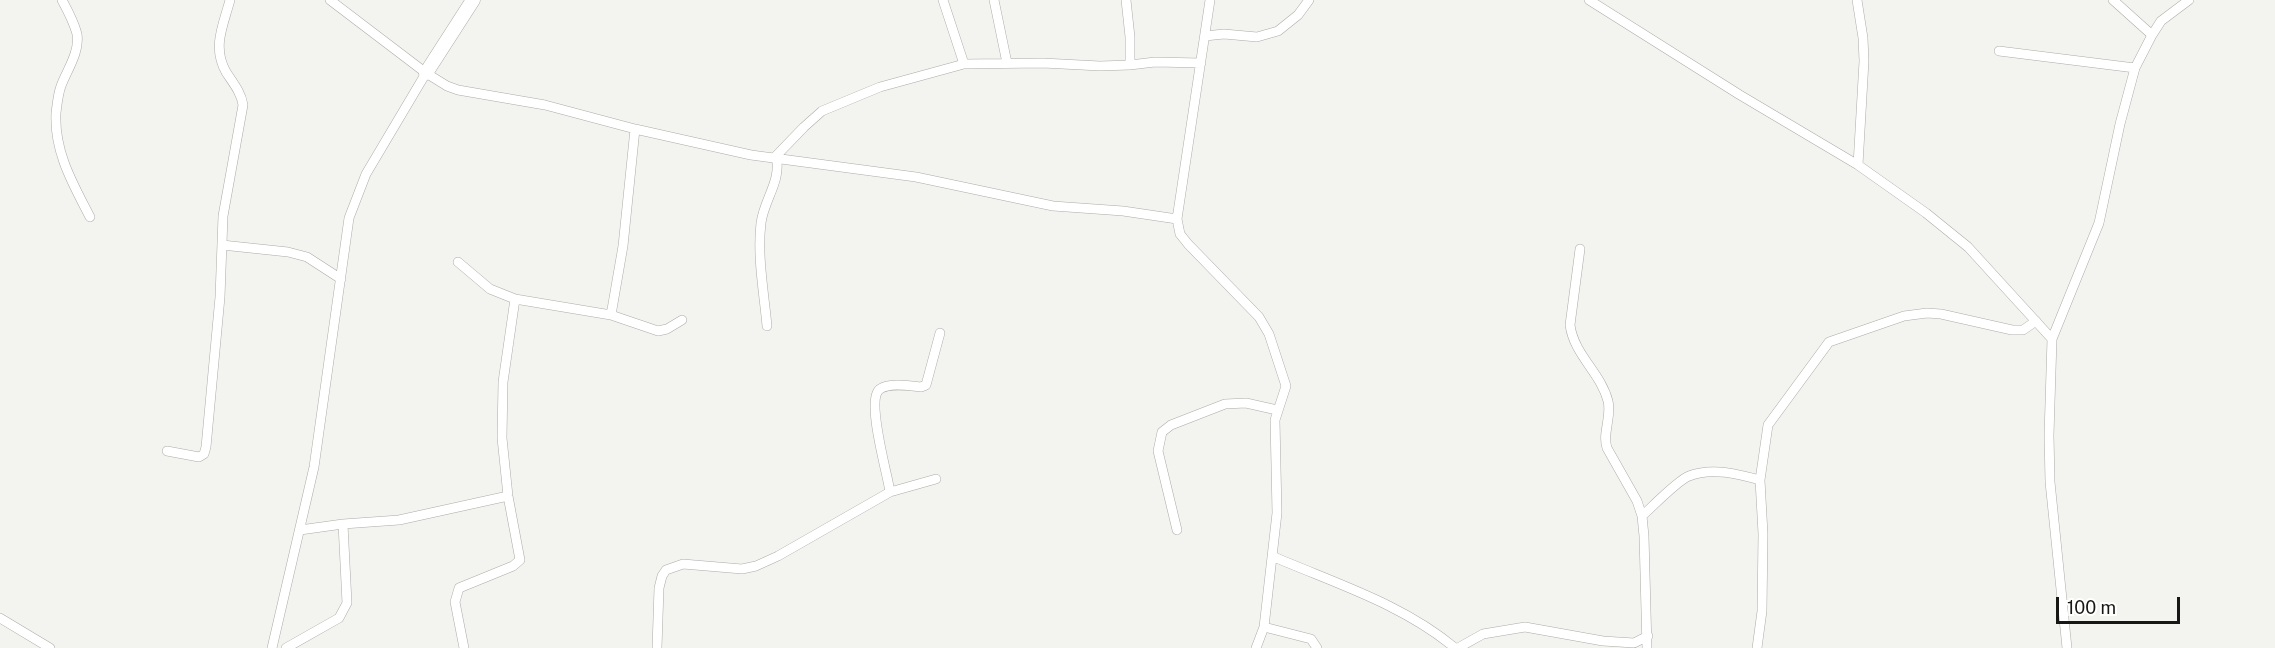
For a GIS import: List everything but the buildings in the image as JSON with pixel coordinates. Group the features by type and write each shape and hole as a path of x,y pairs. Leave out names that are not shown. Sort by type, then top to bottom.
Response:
{"street":[{"path":"62,0 73,21 77,36 75,53 60,89 56,114 59,144 65,168 90,217"},
{"path":"167,451 199,457 204,454 206,447 220,297 225,203 243,105 242,96 225,69 218,47 230,0"},
{"path":"330,0 426,73 447,87 458,90 545,105 635,129 751,155 776,156 856,170 916,177 1035,203 1123,211 1177,219"},
{"path":"272,648 314,467 349,218 366,174 473,0"},
{"path":"943,0 964,64"},
{"path":"1126,0 1130,65"},
{"path":"1210,0 1177,219 1180,234 1188,244 1258,317 1269,334 1286,386 1275,420 1277,513 1264,627 1256,648"},
{"path":"1205,36 1224,34 1257,37 1278,30 1298,15 1309,0"},
{"path":"1589,0 1740,95 1858,165 1926,213 1968,247 2052,339"},
{"path":"1857,0 1864,61 1858,165"},
{"path":"2113,0 2151,35"},
{"path":"2067,648 2050,482 2052,339 2099,223 2120,124 2135,68 2151,35 2161,21 2189,0"},
{"path":"993,2 1007,63"},
{"path":"2000,51 2135,68"},
{"path":"776,156 822,111 880,87 964,64 1201,63"},
{"path":"611,315 622,246 635,129"},
{"path":"767,326 760,241 761,222 765,205 777,179 779,168 776,156"},
{"path":"222,245 288,252 306,258 341,279"},
{"path":"1580,249 1570,325 1576,346 1609,404 1604,440 1606,448 1637,501 1642,516 1647,648"},
{"path":"458,262 490,290 515,299 611,315 658,331 667,329 682,320"},
{"path":"464,648 455,602 459,588 520,561 508,496 502,438 503,382 515,299"},
{"path":"1757,648 1762,611 1763,567 1760,480 1768,424 1829,342 1904,316 1927,313 2012,330 2023,330 2036,321"},
{"path":"890,492 877,428 875,398 882,387 926,385 940,333"},
{"path":"1177,530 1158,451 1162,432 1171,425 1225,404 1246,403 1278,410"},
{"path":"1642,516 1688,476 1711,472 1734,473 1760,480"},
{"path":"657,648 659,588 666,570 682,564 742,569 756,566 778,556 890,492 936,479"},
{"path":"300,530 399,520 508,496"},
{"path":"286,648 339,618 343,612 347,603 343,524"},
{"path":"1272,556 1407,614 1456,648 1483,634 1525,627 1635,643 1648,636"},
{"path":"0,618 50,648"},
{"path":"1264,627 1311,639 1317,648"}]}
